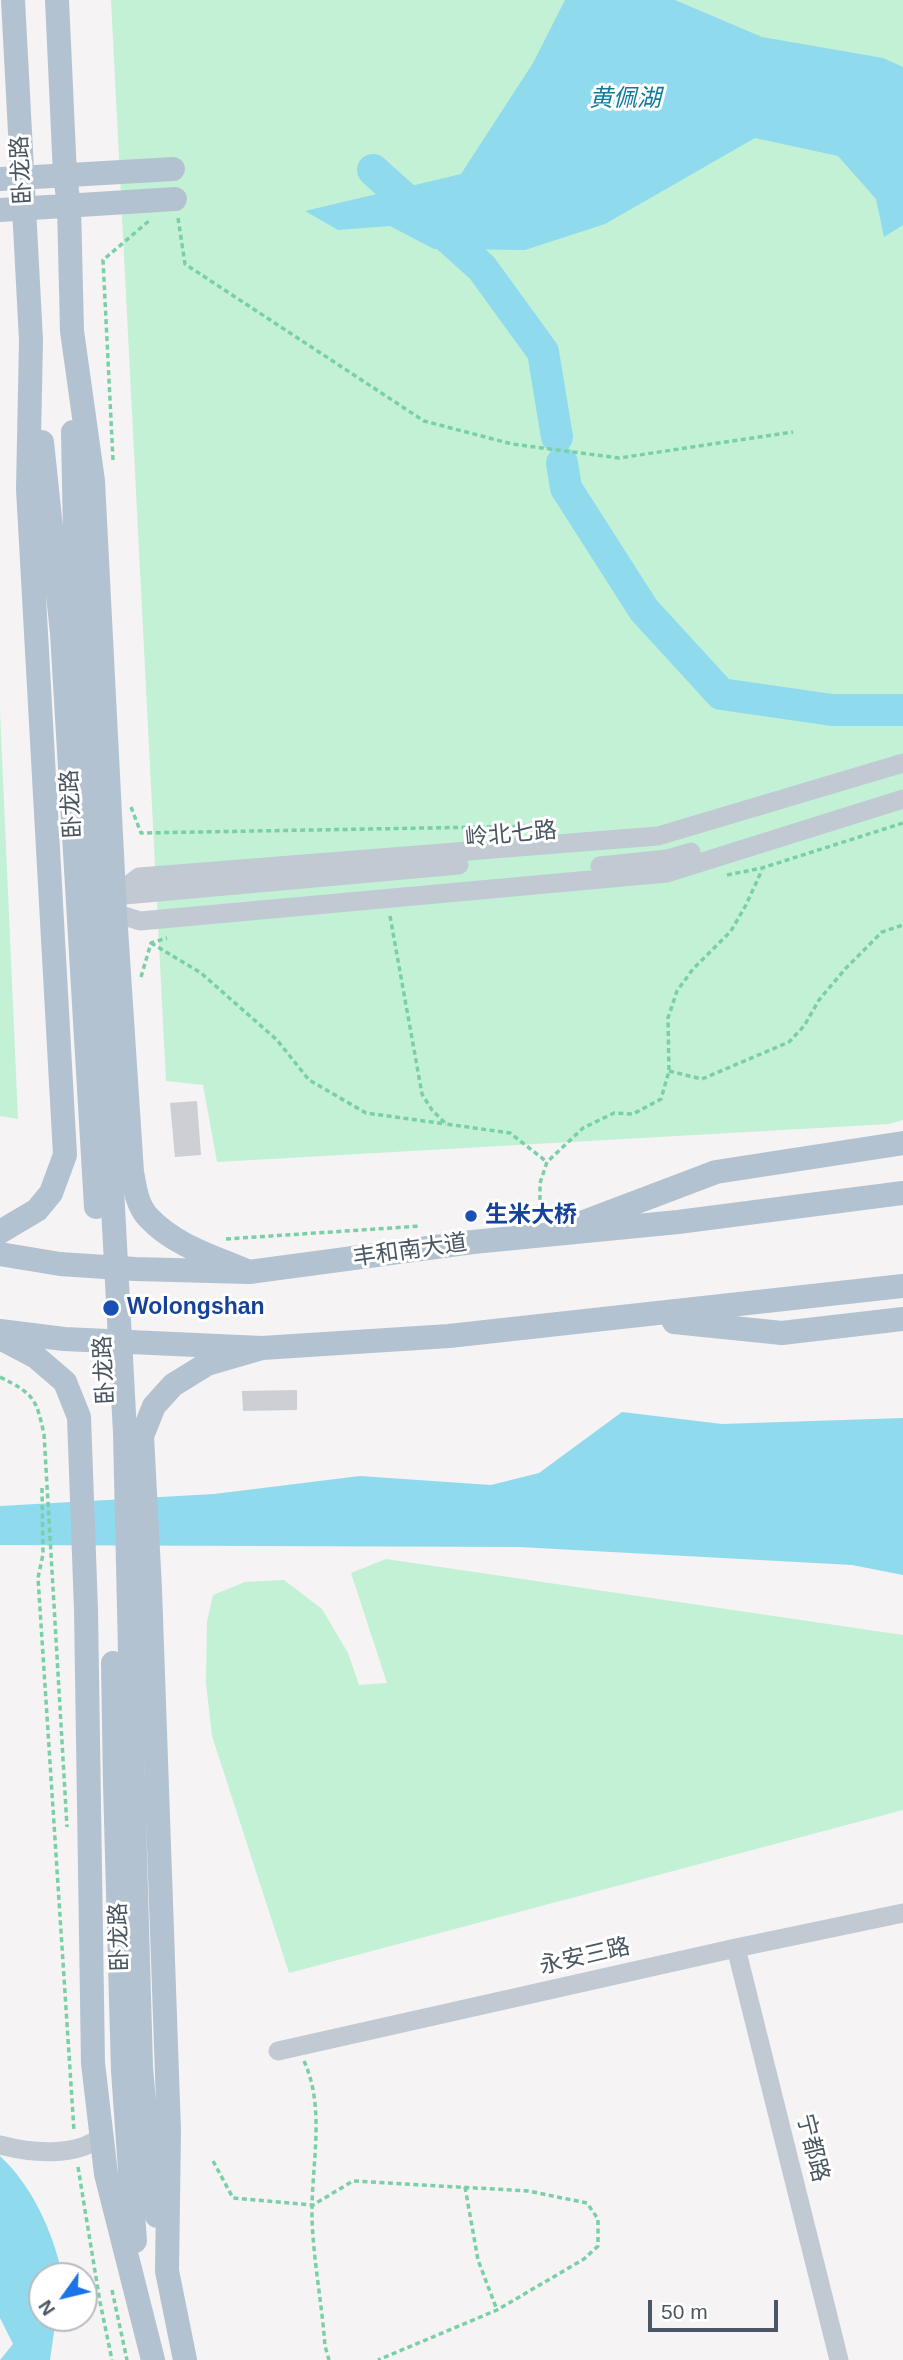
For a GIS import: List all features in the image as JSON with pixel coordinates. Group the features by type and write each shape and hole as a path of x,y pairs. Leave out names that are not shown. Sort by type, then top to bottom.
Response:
{"main road":[{"name":"卧龙路","path":"13,0 12,209 31,340 85,869 125,1433 123,2071 141,2319"},
{"name":"卧龙路","path":"57,0 65,175 69,206 85,869"},
{"path":"11,178 173,169"},
{"path":"12,209 175,199"},
{"name":"卧龙路","path":"72,331 93,481 114,904 132,1172 137,1198 148,1217 184,1244 249,1272"},
{"name":"卧龙路","path":"0,1232 37,1210 51,1193 65,1154 28,489 31,340"},
{"path":"547,1226 716,1172 903,1143"},
{"name":"丰和南大道","path":"0,1254 60,1264 249,1272 547,1226 678,1222 903,1194"},
{"path":"0,1331 77,1339 262,1348 449,1336 901,1286"},
{"path":"626,1317 782,1333 903,1319"},
{"name":"卧龙路","path":"0,1338 36,1357 65,1382 79,1417 86,1624 93,2063 106,2174 153,2360"},
{"name":"卧龙路","path":"167,2271 169,2131 142,1436 154,1406 173,1385 207,1364 262,1348"},
{"name":"卧龙路","path":"124,1783 150,2182 185,2360"}],"street":[{"path":"173,169 175,199"},
{"path":"114,904 139,877 658,836 903,763"},
{"name":"岭北七路","path":"114,904 662,846 903,772"},
{"path":"114,904 667,859 903,786"},
{"path":"114,904 140,921 667,873 903,799"},
{"name":"永安三路","path":"278,2051 903,1913"},
{"name":"宁都路","path":"736,1948 839,2360"},
{"path":"0,2145 40,2151 75,2148 102,2136"}],"path":[{"path":"175,199 185,264 424,421 512,444 619,458 793,432"},
{"path":"113,467 103,260 175,199"},
{"path":"129,800 141,833 541,826"},
{"path":"721,876 762,868 903,823"},
{"path":"547,1226 540,1183 547,1162 583,1128 614,1113 633,1114 661,1099 669,1071 668,1018 677,991 693,969 730,931 746,905 762,868"},
{"path":"390,914 422,1094 432,1111 446,1124"},
{"path":"669,1071 702,1079 789,1042 804,1026 819,1000 846,968 882,932 903,925"},
{"path":"151,943 177,934"},
{"path":"151,943 201,973 277,1040 309,1080 366,1113 510,1133 547,1162"},
{"path":"140,981 151,943"},
{"path":"217,1240 432,1226"},
{"path":"42,1488 43,1554 38,1578 75,2148 112,2360"},
{"path":"298,2047 311,2077 315,2114 312,2218 325,2346 329,2360"},
{"path":"214,2161 233,2198 313,2205 353,2181 465,2187 528,2191 587,2203 598,2218 598,2246 584,2259 497,2310 378,2360"},
{"path":"465,2187 478,2260 497,2310"}],"green space":[{"path":"111,0 903,0 903,1120 889,1124 217,1162 203,1085 166,1081"},
{"path":"0,711 18,1119 0,1116"},
{"path":"386,1559 903,1635 903,1810 289,1973 212,1736 206,1683 207,1622 213,1595 245,1582 284,1580 322,1609 348,1653 359,1685 387,1683 351,1573"}],"water":[{"name":"黄佩湖","path":"565,0 675,0 762,37 883,58 903,67 903,225 884,237 876,199 838,156 755,138 605,224 525,250 434,249 390,226 338,230 305,211 461,174 533,63"},
{"path":"622,1412 722,1424 903,1418 903,1575 852,1565 519,1547 0,1545 0,1506 214,1494 360,1476 491,1485 539,1473"},
{"path":"0,2156 31,2195 52,2240 59,2262 28,2262 28,2332 54,2332 50,2360 0,2360 13,2344 0,2318"}],"building":[{"path":"197,1101 201,1155 175,1157 170,1103"},
{"path":"297,1390 297,1410 243,1411 242,1391"}],"waterway":[{"path":"373,170 482,268 543,352 557,437"},
{"path":"562,463 566,488 644,610 721,694 832,710 903,710"}],"place":[{"name":"生米大桥","path":"471,1216"},
{"name":"Wolongshan","path":"111,1308"}]}
